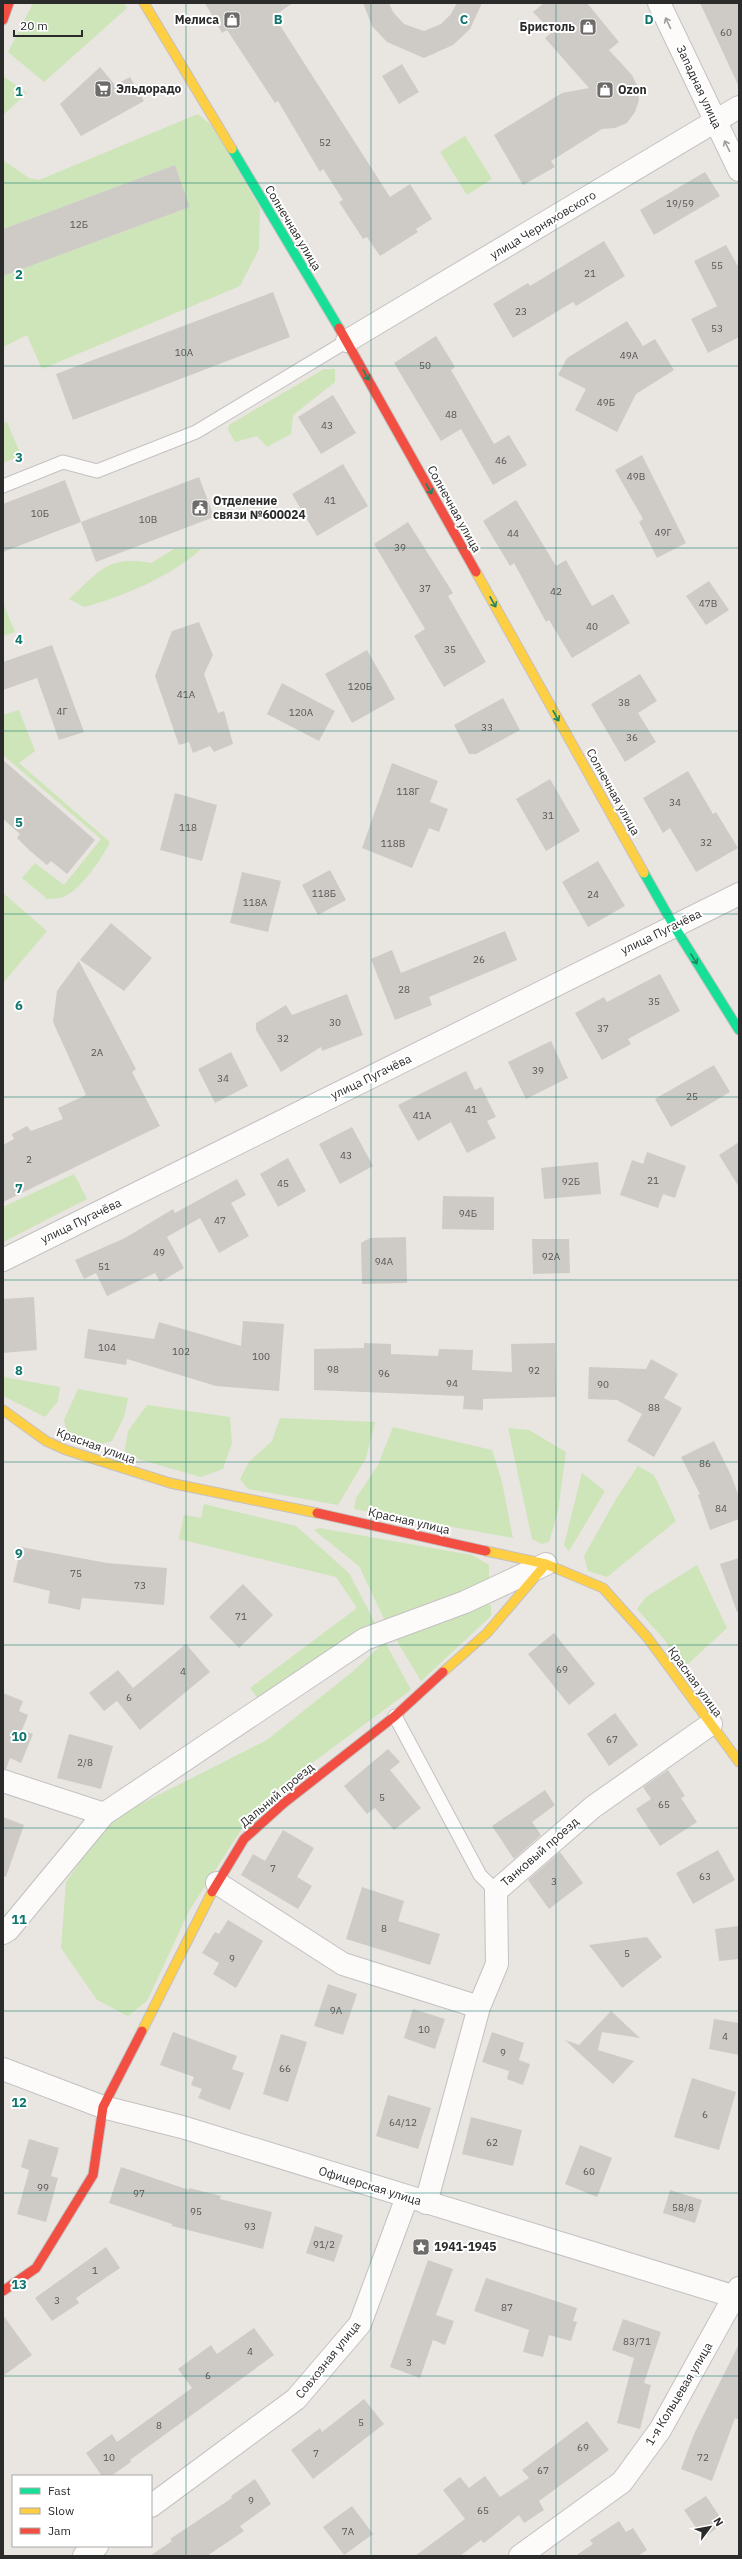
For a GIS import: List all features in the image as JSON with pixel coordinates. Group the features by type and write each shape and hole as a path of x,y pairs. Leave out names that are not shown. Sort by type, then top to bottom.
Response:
{"street":[{"path":"3,20 10,3"},
{"name":"Солнечная улица","path":"144,3 347,341 674,926 739,1030"},
{"name":"Западная улица","path":"659,3 739,170"},
{"name":"улица Черняховского","path":"347,341 715,122 739,106"},
{"name":"улица Пугачёва","path":"3,1260 739,894"},
{"name":"Красная улица","path":"3,1410 46,1441 66,1450 170,1483 340,1518 546,1564 603,1588 647,1637 739,1762"},
{"path":"3,1933 8,1930 104,1814 365,1639 465,1602 546,1564"},
{"name":"Дальний проезд","path":"103,2107 217,1883 244,1839 284,1803 395,1716 487,1633 546,1564"},
{"name":"Танковый проезд","path":"416,2200 479,2008 497,1964 496,1890 593,1807 711,1724"},
{"path":"3,1781 104,1814"},
{"path":"217,1883 343,1964 479,2008"},
{"name":"Офицерская улица","path":"3,2069 103,2107 182,2127 416,2200 738,2295"},
{"path":"3,2291 36,2268 93,2175 103,2107"},
{"name":"Совхозная улица","path":"152,2505 296,2399 360,2324 416,2200"},
{"name":"1-я Кольцевая улица","path":"520,2556 622,2482 660,2430 738,2295"},
{"path":"84,2556 96,2547"}],"lane":[{"path":"3,486 63,462 97,471 189,434 347,341"},
{"path":"395,1716 480,1874 496,1890"}],"green space":[{"path":"33,3 124,3 127,8 44,82 8,52"},
{"path":"3,76 27,93 3,115"},
{"path":"198,114 212,126 260,208 259,249 240,286 42,369 27,335 3,347 3,276 190,207 175,165 3,229 3,160 29,178 39,180"},
{"path":"465,136 492,179 467,195 440,152"},
{"path":"324,369 335,369 335,382 293,415 291,434 267,447 257,436 235,442 228,430 229,425"},
{"path":"7,422 21,455 3,463 3,423"},
{"path":"174,549 201,549 189,559 161,577 114,598 84,607 69,599 105,568 124,561 151,563"},
{"path":"4,605 15,632 3,636 3,606"},
{"path":"19,710 35,751 19,763 110,842 96,865 83,881 69,894 61,898 47,899 22,878 35,863 64,885 101,839 3,755 3,715"},
{"path":"3,893 47,931 3,983"},
{"path":"74,1174 87,1199 3,1242 3,1207"},
{"path":"3,1377 60,1387 58,1401 45,1417 3,1396"},
{"path":"78,1389 128,1398 124,1417 112,1441 98,1445 67,1434 64,1420"},
{"path":"147,1405 230,1417 232,1443 223,1469 201,1477 124,1455 128,1431"},
{"path":"280,1418 375,1422 366,1458 338,1505 248,1489 240,1479 249,1462 272,1441"},
{"path":"393,1427 492,1450 502,1482 513,1538 354,1509 356,1498 378,1465"},
{"path":"508,1428 529,1430 566,1452 558,1511 549,1542 542,1544 532,1539"},
{"path":"638,1466 654,1475 676,1521 607,1577 588,1571 584,1556 616,1499"},
{"path":"582,1473 605,1491 569,1551 564,1545"},
{"path":"204,1504 296,1526 349,1573 376,1625 261,1702 250,1688 357,1608 336,1577 179,1539 184,1515 201,1518"},
{"path":"319,1528 472,1555 489,1565 489,1579 480,1586 385,1621 359,1566 314,1530"},
{"path":"697,1565 727,1628 688,1664 680,1664 664,1639 637,1609 646,1597"},
{"path":"481,1604 491,1605 491,1616 421,1681 394,1636"},
{"path":"385,1642 411,1690 316,1760 248,1819 189,1911 147,2001 128,2016 97,2000 61,1948 66,1882 109,1820 267,1740 351,1673"}],"building":[{"path":"205,3 293,3 274,16 390,197 410,184 432,219 416,229 418,232 380,256 367,237 363,239 339,202 343,200 323,169 320,172 278,101 275,103 227,30 222,33"},
{"path":"363,3 389,3 393,12 404,24 424,31 441,24 451,14 457,3 482,3 470,29 453,45 424,58 387,42 372,26"},
{"path":"544,3 587,3 619,42 609,50 632,75 638,87 639,100 635,112 627,123 615,128 602,129 551,161 555,167 523,185 494,135 562,93 589,88 545,38 552,32 533,12"},
{"path":"700,3 739,3 739,87 707,18"},
{"path":"402,64 419,92 399,104 382,76"},
{"path":"100,67 115,85 130,77 144,101 81,136 60,104"},
{"path":"175,165 190,207 3,276 3,229"},
{"path":"705,172 720,196 654,235 640,210"},
{"path":"604,241 625,276 576,306 573,302 513,338 493,304 528,283 530,286"},
{"path":"726,245 739,268 739,337 708,353 691,319 717,306 694,261"},
{"path":"273,292 290,337 73,420 56,374"},
{"path":"627,321 643,346 655,339 674,370 636,394 617,432 575,410 586,389 558,375 567,358"},
{"path":"436,336 455,367 451,370 494,444 509,435 527,465 493,485 461,429 441,441 394,363"},
{"path":"333,395 356,433 321,454 298,417"},
{"path":"642,455 686,543 657,558 639,522 643,519 615,470"},
{"path":"343,464 368,506 317,536 292,494"},
{"path":"199,477 214,517 96,562 81,522"},
{"path":"65,480 81,522 3,552 3,504"},
{"path":"516,500 556,566 566,560 592,606 613,594 630,623 572,658 549,620 546,622 514,563 510,566 483,521"},
{"path":"408,522 453,593 448,596 486,662 444,687 414,636 425,629 374,544"},
{"path":"709,581 729,610 706,625 686,596"},
{"path":"199,622 213,655 204,674 218,713 224,711 233,744 214,752 210,746 193,753 189,742 179,745 155,676 172,631"},
{"path":"52,645 84,732 59,740 37,678 3,690 3,662"},
{"path":"367,650 395,699 352,723 325,674"},
{"path":"640,674 657,701 638,713 656,742 625,762 591,704"},
{"path":"282,683 335,711 319,741 267,714"},
{"path":"503,698 520,730 476,754 469,754 454,725"},
{"path":"3,760 95,840 67,874 51,861 47,865 29,850 17,838 20,834 3,819"},
{"path":"392,763 438,781 430,802 448,809 439,832 429,828 412,868 362,848"},
{"path":"688,771 713,814 716,812 738,848 696,872 670,828 663,833 643,798"},
{"path":"550,779 580,831 546,851 516,799"},
{"path":"175,793 217,805 202,861 160,850"},
{"path":"598,861 625,906 588,927 562,882"},
{"path":"330,870 346,900 318,915 302,885"},
{"path":"242,872 281,881 268,932 230,923"},
{"path":"111,923 152,958 124,991 80,960"},
{"path":"505,931 517,960 429,997 432,1005 395,1020 371,959 392,950 401,973"},
{"path":"79,961 136,1069 132,1072 160,1126 3,1202 3,1145 14,1139 12,1134 27,1126 31,1131 63,1119 58,1108 86,1095 53,1022 57,991"},
{"path":"660,974 680,1011 628,1039 631,1044 602,1060 575,1013 604,997 607,1002"},
{"path":"347,994 363,1035 322,1051 321,1047 281,1072 256,1030 256,1023 286,1005 292,1015"},
{"path":"551,1041 568,1078 526,1099 508,1062"},
{"path":"231,1052 248,1086 215,1103 198,1069"},
{"path":"714,1065 730,1092 671,1127 655,1099"},
{"path":"466,1071 475,1090 481,1087 496,1117 487,1121 496,1138 467,1153 451,1122 418,1141 398,1105"},
{"path":"352,1127 373,1166 340,1184 319,1144"},
{"path":"739,1142 739,1187 719,1155"},
{"path":"647,1152 686,1166 675,1198 663,1194 658,1208 620,1195 632,1160 643,1164"},
{"path":"288,1158 306,1191 278,1207 260,1174"},
{"path":"598,1162 601,1194 544,1199 541,1168"},
{"path":"237,1179 246,1195 231,1203 249,1236 219,1253 200,1218 167,1237 184,1268 160,1282 155,1273 107,1296 96,1273 84,1279 75,1260 125,1238 173,1209 175,1213"},
{"path":"443,1196 494,1197 494,1230 442,1229"},
{"path":"406,1237 407,1283 362,1284 361,1243 370,1238"},
{"path":"532,1239 569,1239 570,1273 533,1274"},
{"path":"34,1297 37,1350 3,1353 3,1299"},
{"path":"243,1321 284,1324 279,1391 216,1386 127,1359 126,1365 84,1358 88,1329 154,1339 159,1322 241,1346"},
{"path":"364,1343 391,1344 391,1354 438,1356 439,1349 473,1350 472,1370 512,1372 511,1344 555,1343 556,1397 483,1399 483,1410 463,1409 464,1396 314,1390 314,1349 364,1348"},
{"path":"651,1359 678,1374 664,1398 682,1408 654,1457 627,1441 642,1414 617,1400 588,1399 589,1367 646,1369"},
{"path":"714,1441 731,1475 739,1497 739,1519 710,1530 698,1495 700,1494 681,1457"},
{"path":"21,1547 107,1563 167,1568 164,1605 82,1598 80,1610 48,1603 50,1591 13,1582"},
{"path":"739,1558 739,1611 737,1612 720,1564"},
{"path":"243,1584 273,1615 239,1648 209,1617"},
{"path":"554,1633 595,1684 569,1705 528,1654"},
{"path":"186,1644 210,1672 140,1730 117,1701 104,1711 89,1693 118,1670 133,1688"},
{"path":"3,1693 23,1701 19,1711 28,1715 22,1730 33,1734 21,1763 10,1758 6,1769 3,1769"},
{"path":"615,1713 638,1745 609,1766 587,1734"},
{"path":"69,1734 113,1746 101,1789 57,1778"},
{"path":"388,1749 400,1762 390,1770 421,1808 394,1830 375,1808 367,1814 344,1786"},
{"path":"668,1770 685,1796 681,1798 697,1822 660,1846 636,1809 651,1799 643,1787"},
{"path":"545,1790 555,1805 532,1822 541,1835 514,1859 492,1826"},
{"path":"3,1817 24,1825 6,1877 3,1876"},
{"path":"283,1830 314,1848 297,1877 312,1886 298,1909 241,1875 253,1854 265,1861"},
{"path":"718,1850 735,1880 693,1904 676,1873"},
{"path":"560,1852 583,1883 549,1909 528,1880"},
{"path":"362,1887 404,1901 398,1921 440,1934 430,1965 346,1939"},
{"path":"228,1920 263,1941 236,1988 213,1974 219,1963 202,1953 215,1932 219,1934"},
{"path":"739,1926 739,1959 719,1961 715,1929"},
{"path":"647,1937 662,1957 622,1988 589,1945"},
{"path":"328,1984 357,1994 343,2035 314,2026"},
{"path":"413,2009 445,2019 435,2049 404,2038"},
{"path":"611,2011 640,2038 602,2032 598,2050 634,2061 613,2084 565,2040 579,2045"},
{"path":"714,2019 739,2023 739,2055 709,2049"},
{"path":"173,2032 237,2056 232,2069 244,2073 230,2110 198,2098 202,2089 191,2085 194,2077 160,2065"},
{"path":"492,2032 524,2043 519,2060 530,2064 523,2085 507,2079 509,2071 482,2062"},
{"path":"281,2034 307,2042 288,2102 263,2094"},
{"path":"692,2078 736,2092 719,2150 674,2137"},
{"path":"388,2095 431,2108 418,2149 376,2136"},
{"path":"471,2117 522,2130 513,2166 462,2154"},
{"path":"29,2139 59,2148 51,2176 58,2178 46,2222 17,2214 29,2170 21,2167"},
{"path":"580,2145 612,2158 597,2197 565,2184"},
{"path":"121,2167 189,2190 189,2188 221,2196 220,2199 272,2212 263,2249 172,2226 172,2224 109,2203"},
{"path":"670,2190 702,2200 695,2223 663,2213"},
{"path":"315,2226 343,2235 334,2262 306,2253"},
{"path":"106,2247 120,2268 76,2298 79,2303 52,2321 35,2298"},
{"path":"428,2260 453,2269 436,2315 454,2321 445,2345 433,2340 420,2378 390,2367"},
{"path":"486,2278 577,2308 573,2321 577,2322 571,2341 549,2335 543,2357 523,2352 529,2330 474,2311"},
{"path":"3,2315 32,2355 3,2376"},
{"path":"623,2319 661,2332 644,2383 651,2385 640,2429 617,2423 634,2358 612,2350"},
{"path":"254,2328 274,2355 130,2460 131,2462 112,2475 101,2475 86,2453 112,2434 117,2442 192,2388 178,2369 211,2345 217,2354"},
{"path":"739,2344 739,2420 735,2418 712,2481 681,2469 694,2434"},
{"path":"364,2399 384,2424 313,2479 291,2450 320,2428 322,2432"},
{"path":"587,2421 609,2450 539,2501 544,2510 524,2523 519,2515 484,2543 481,2540 460,2556 415,2556 465,2519 443,2490 460,2477 469,2488 485,2476 500,2497 529,2478 522,2470"},
{"path":"255,2479 271,2504 240,2526 244,2531 207,2556 150,2556 172,2541 170,2539 232,2498 231,2496"},
{"path":"706,2496 724,2523 703,2538 684,2510"},
{"path":"352,2506 373,2534 344,2555 323,2527"},
{"path":"619,2521 626,2532 633,2528 647,2550 638,2556 575,2556 593,2544 590,2540"}],"traffic: fast":[{"path":"232,149 339,328"},
{"path":"644,873 674,926 739,1030"}],"traffic: slow":[{"path":"144,3 232,149"},
{"path":"476,572 644,873"},
{"path":"3,1410 46,1441 66,1450 170,1483 317,1513"},
{"path":"486,1551 546,1564 603,1588 647,1637 739,1762"},
{"path":"443,1672 487,1633 546,1564"},
{"path":"142,2031 212,1892"}],"traffic: jam":[{"path":"3,20 9,3"},
{"path":"339,328 476,572"},
{"path":"317,1513 486,1551"},
{"path":"212,1892 244,1839 284,1803 395,1716 443,1672"},
{"path":"3,2291 36,2268 93,2175 103,2107 142,2031"}],"place":[{"name":"Мелиса","path":"232,20"},
{"name":"Бристоль","path":"588,27"},
{"name":"Эльдорадо","path":"103,89"},
{"name":"Ozon","path":"605,90"},
{"name":"Отделение связи №600024","path":"200,508"},
{"name":"1941-1945","path":"421,2247"}]}
